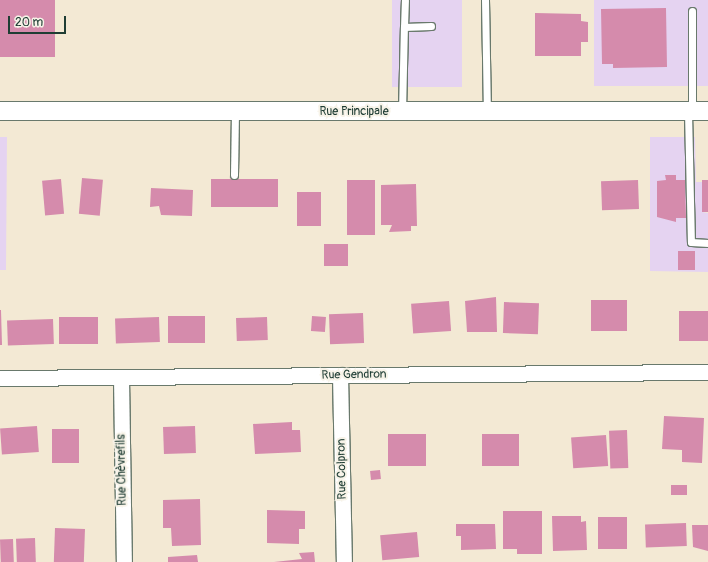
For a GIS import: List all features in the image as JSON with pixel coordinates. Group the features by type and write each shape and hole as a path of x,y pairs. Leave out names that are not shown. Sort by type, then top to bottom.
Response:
{"street":[{"name":"Rue Principale","path":"0,111 696,111"},
{"name":"Rue Gendron","path":"0,378 708,372"},
{"name":"Rue Colpron","path":"340,375 344,562"},
{"name":"Rue Chèvrefils","path":"120,378 124,562"}],"lane":[{"path":"402,112 405,0"},
{"path":"485,0 486,112"},
{"path":"692,11 696,111 691,242 708,242"},
{"path":"404,27 432,26"},
{"path":"234,175 236,112"}],"shaded area":[{"path":"392,0 462,0 462,87 392,87"},
{"path":"594,0 708,0 708,86 594,86"},
{"path":"0,137 7,137 6,270 0,270"},
{"path":"650,137 695,137 696,182 702,182 702,212 708,213 708,272 650,271"}],"building":[{"path":"0,0 55,0 55,57 0,57"},
{"path":"666,8 667,67 613,68 613,64 602,64 601,9"},
{"path":"535,13 581,14 581,21 588,22 588,42 581,42 581,56 535,56"},
{"path":"665,175 676,175 676,180 685,180 686,218 676,218 676,222 657,217 657,181 666,180"},
{"path":"82,178 103,180 100,216 79,214"},
{"path":"61,179 64,214 45,216 42,181"},
{"path":"211,179 278,179 278,207 211,207"},
{"path":"347,180 375,180 375,235 347,235"},
{"path":"638,180 639,209 602,210 601,181"},
{"path":"702,180 708,180 708,212 702,212"},
{"path":"416,184 417,226 411,226 411,231 389,232 392,225 381,225 381,185"},
{"path":"151,188 193,190 192,216 161,215 159,206 150,207"},
{"path":"297,192 321,192 321,226 297,226"},
{"path":"324,244 348,244 348,266 324,266"},
{"path":"678,251 695,251 695,270 678,270"},
{"path":"496,297 497,332 467,332 465,301"},
{"path":"591,300 627,300 627,331 591,331"},
{"path":"449,301 451,331 413,334 411,304"},
{"path":"504,302 539,303 538,334 503,333"},
{"path":"1,310 2,345 0,345"},
{"path":"679,311 708,311 708,341 679,341"},
{"path":"363,313 364,343 330,344 329,314"},
{"path":"168,316 205,316 205,343 168,343"},
{"path":"312,316 326,317 325,332 311,331"},
{"path":"59,317 98,317 98,344 59,344"},
{"path":"159,317 160,342 116,344 115,319"},
{"path":"267,317 268,340 237,341 236,318"},
{"path":"53,319 54,344 8,346 7,321"},
{"path":"664,416 704,418 702,463 682,462 682,450 662,449"},
{"path":"292,422 292,430 300,430 301,452 255,454 253,424"},
{"path":"37,426 39,452 2,455 0,429"},
{"path":"195,426 196,453 164,454 163,427"},
{"path":"52,429 79,429 79,463 52,463"},
{"path":"627,430 628,468 610,469 609,431"},
{"path":"388,434 426,434 426,466 388,466"},
{"path":"482,434 519,434 519,466 482,466"},
{"path":"606,435 608,466 573,468 571,437"},
{"path":"380,470 381,479 371,480 370,471"},
{"path":"671,485 687,485 687,495 671,495"},
{"path":"200,499 201,545 172,546 171,528 163,528 163,500"},
{"path":"267,510 305,511 305,529 299,529 299,544 267,543"},
{"path":"503,511 542,511 542,554 517,554 517,549 503,549"},
{"path":"552,516 581,516 581,522 586,521 587,550 553,551"},
{"path":"598,517 627,517 627,549 598,549"},
{"path":"686,523 687,546 646,547 645,524"},
{"path":"456,524 495,524 496,549 461,550 461,536 456,536"},
{"path":"692,525 708,525 708,551 693,547"},
{"path":"55,528 85,529 84,562 54,562"},
{"path":"417,532 419,557 382,560 380,535"},
{"path":"35,538 36,562 17,562 16,539"},
{"path":"0,539 13,539 14,562 1,562"},
{"path":"314,552 315,562 274,562 302,559 299,553"},
{"path":"197,555 198,562 168,562 168,557"}]}
